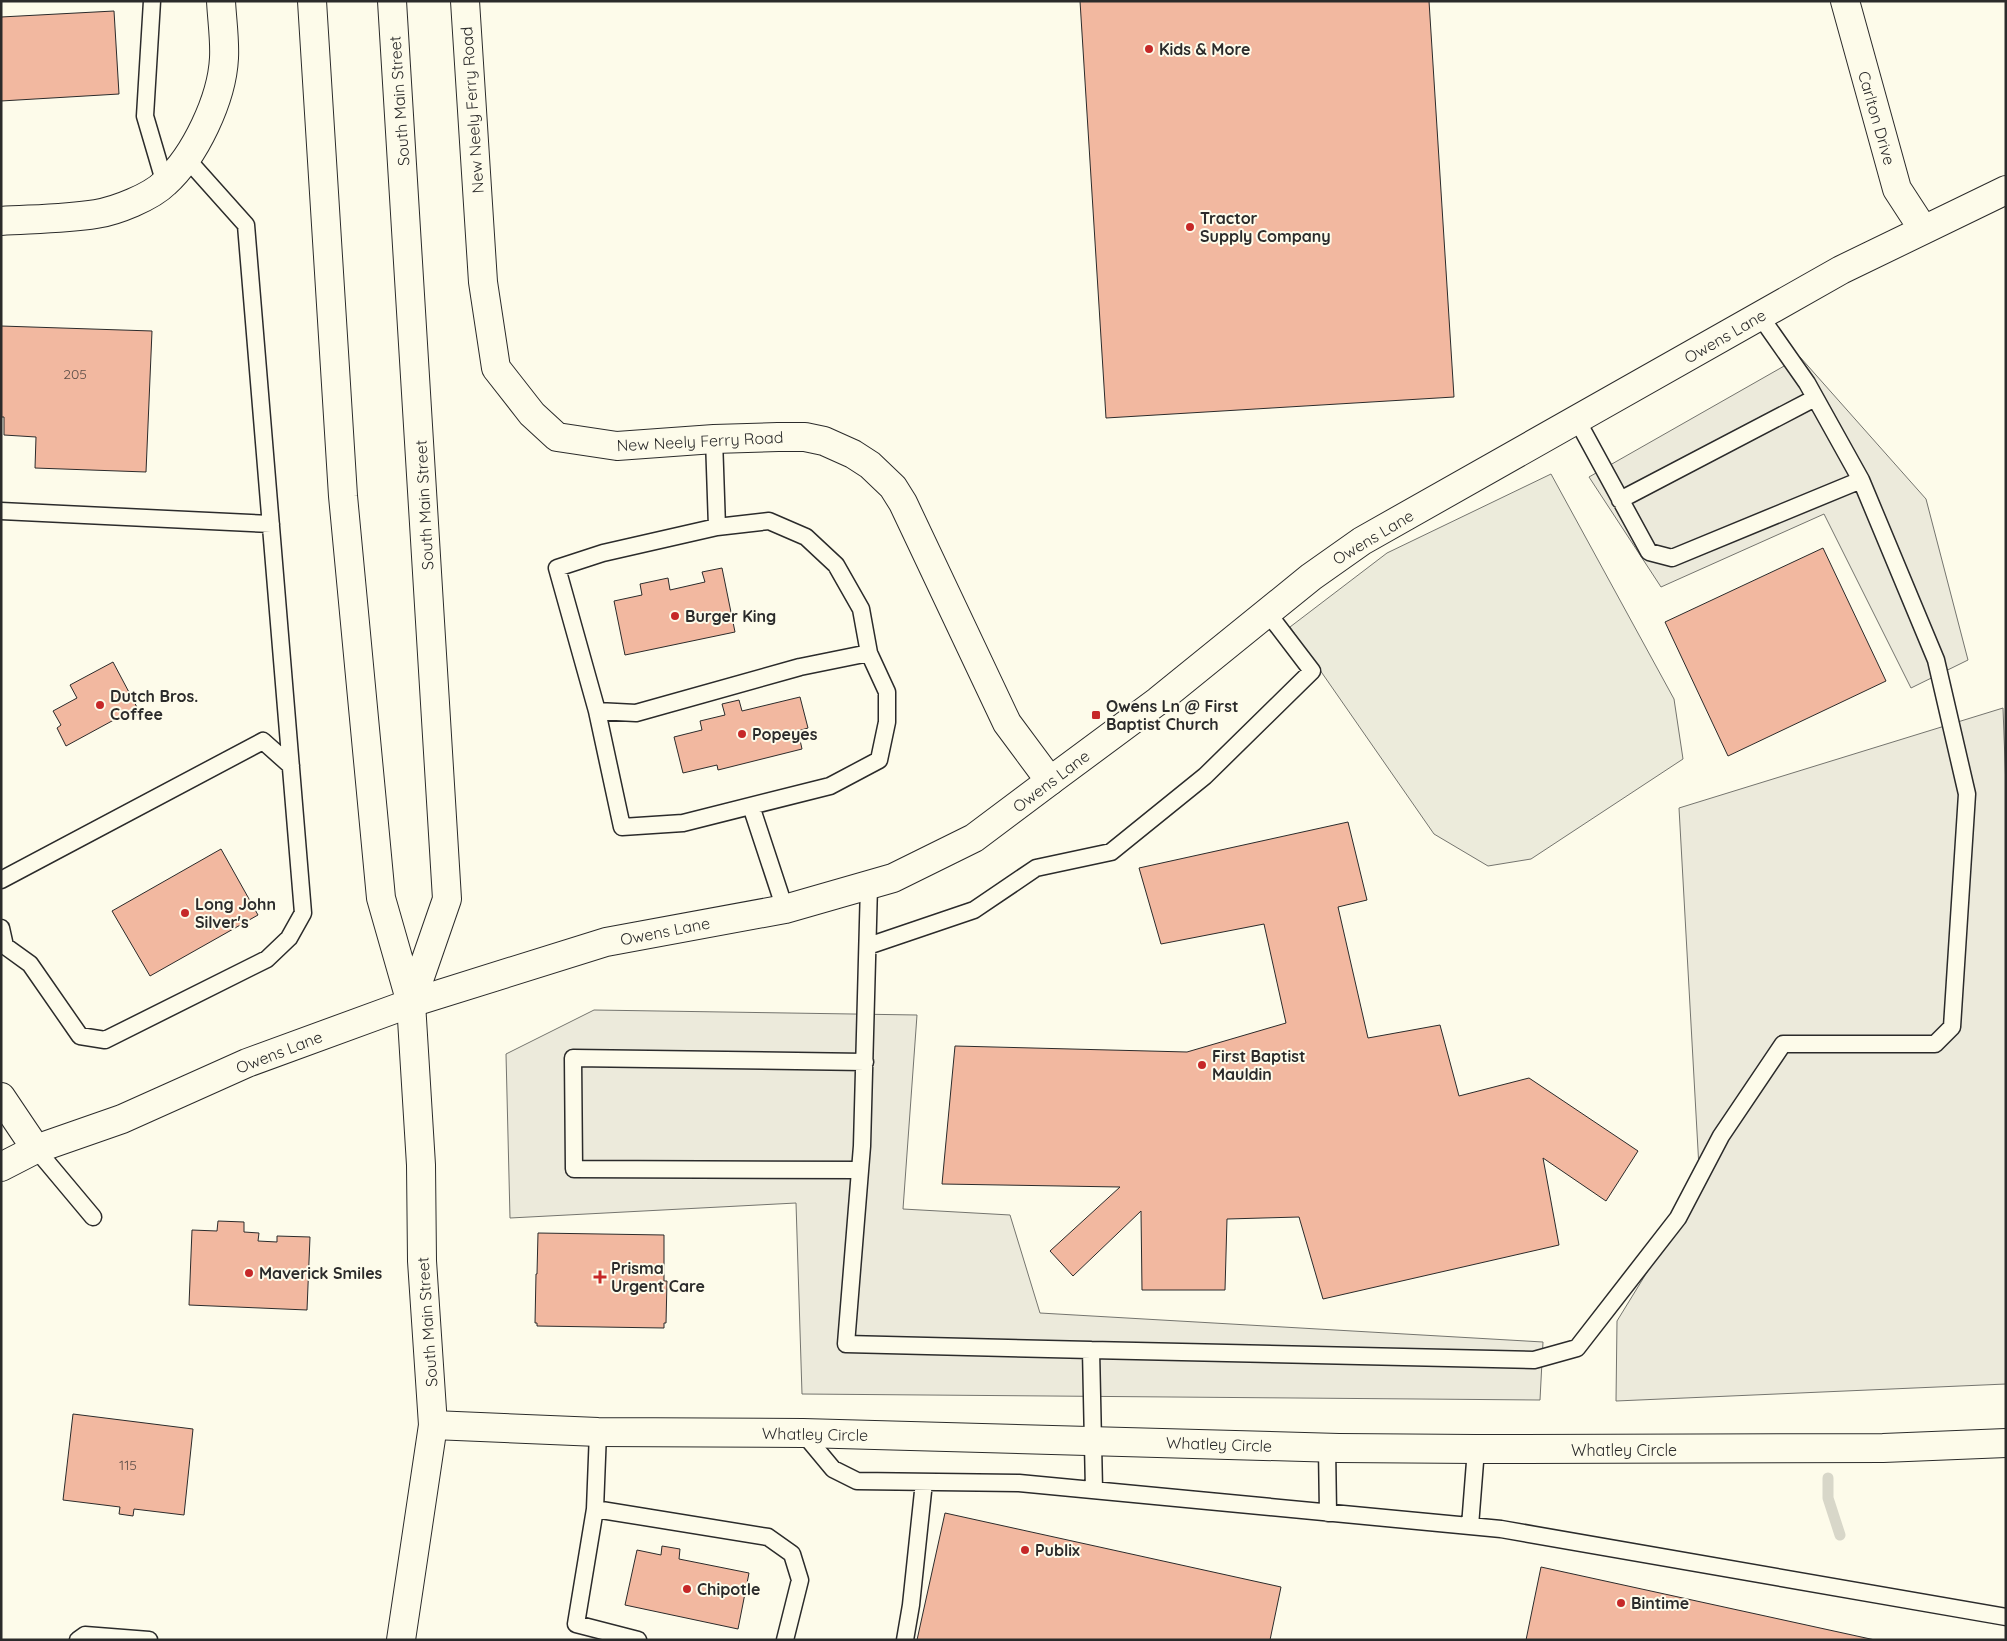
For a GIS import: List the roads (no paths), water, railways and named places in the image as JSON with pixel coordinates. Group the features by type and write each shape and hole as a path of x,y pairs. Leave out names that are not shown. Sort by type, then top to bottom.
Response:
{"street":[{"path":"1,221 97,214 132,204 164,184 187,159 209,120 220,88 224,58 221,1"},
{"name":"South Main Street","path":"312,1 343,496 381,898 411,1003 421,1165 422,1261 433,1425 401,1640"},
{"name":"South Main Street","path":"392,1 448,899 411,1003"},
{"name":"New Neely Ferry Road","path":"465,1 483,282 496,368 532,414 557,437 617,446 714,439 805,437 824,441 861,459 893,487 903,503 1007,723 1050,781"},
{"name":"Carlton Drive","path":"1844,1 1897,189 1923,229"},
{"name":"Owens Lane","path":"1,1167 36,1149 122,1119 247,1063 411,1003 606,942 785,909 893,878 974,838 1158,701 1310,577 1362,541 1841,270 2006,190"},
{"path":"1,1097 36,1149"},
{"name":"Whatley Circle","path":"433,1425 598,1432 803,1433 1327,1447 1476,1449 1883,1448 2006,1443"}],"lane":[{"path":"152,1 145,116 164,184"},
{"path":"1,928 3,947 30,964 80,1036 105,1040 267,959 289,938 303,913 246,224 187,159"},
{"path":"869,885 860,1170 846,1344 1534,1360 1577,1348 1678,1218 1720,1136 1784,1044 1935,1044 1952,1027 1967,794 1936,660 1861,480 1807,383 1760,316"},
{"path":"1620,500 1815,398"},
{"path":"1577,420 1649,552 1672,558 1861,480"},
{"path":"714,439 717,527"},
{"path":"1,511 271,524"},
{"path":"769,521 806,537 836,565 861,609 869,653 887,692 887,722 879,760 830,786 683,823 622,827 597,711 557,568 603,553 717,527 769,521"},
{"path":"868,946 974,910 1036,868 1111,852 1205,776 1312,671 1267,612"},
{"path":"597,711 636,712 800,667 869,653"},
{"path":"1,880 262,741 291,766"},
{"path":"751,806 785,909"},
{"path":"860,1170 574,1169 573,1058 864,1062"},
{"path":"36,1149 93,1217"},
{"path":"1091,1350 1094,1490"},
{"path":"598,1432 595,1509 576,1624 638,1640"},
{"path":"803,1433 833,1469 857,1481 1018,1483 1470,1526 1511,1531 2006,1617"},
{"path":"1327,1447 1328,1513"},
{"path":"1470,1526 1476,1449"},
{"path":"905,1640 912,1605 924,1482"},
{"path":"595,1509 768,1537 792,1554 800,1580 785,1640"},
{"path":"78,1640 85,1636 149,1640"}],"waterway":[{"path":"1828,1478 1828,1498 1840,1535"}],"place":[{"name":"Kids & More","path":"1149,49"},
{"name":"Tractor Supply Company","path":"1190,227"},
{"name":"Burger King","path":"675,616"},
{"name":"Dutch Bros. Coffee","path":"100,705"},
{"name":"Owens Ln @ First Baptist Church","path":"1096,715"},
{"name":"Popeyes","path":"742,734"},
{"name":"Long John Silver's","path":"185,913"},
{"name":"First Baptist Mauldin","path":"1202,1065"},
{"name":"Maverick Smiles","path":"249,1273"},
{"name":"Prisma Urgent Care","path":"600,1277"},
{"name":"Publix","path":"1025,1550"},
{"name":"Chipotle","path":"687,1589"},
{"name":"Bintime","path":"1621,1603"}]}
